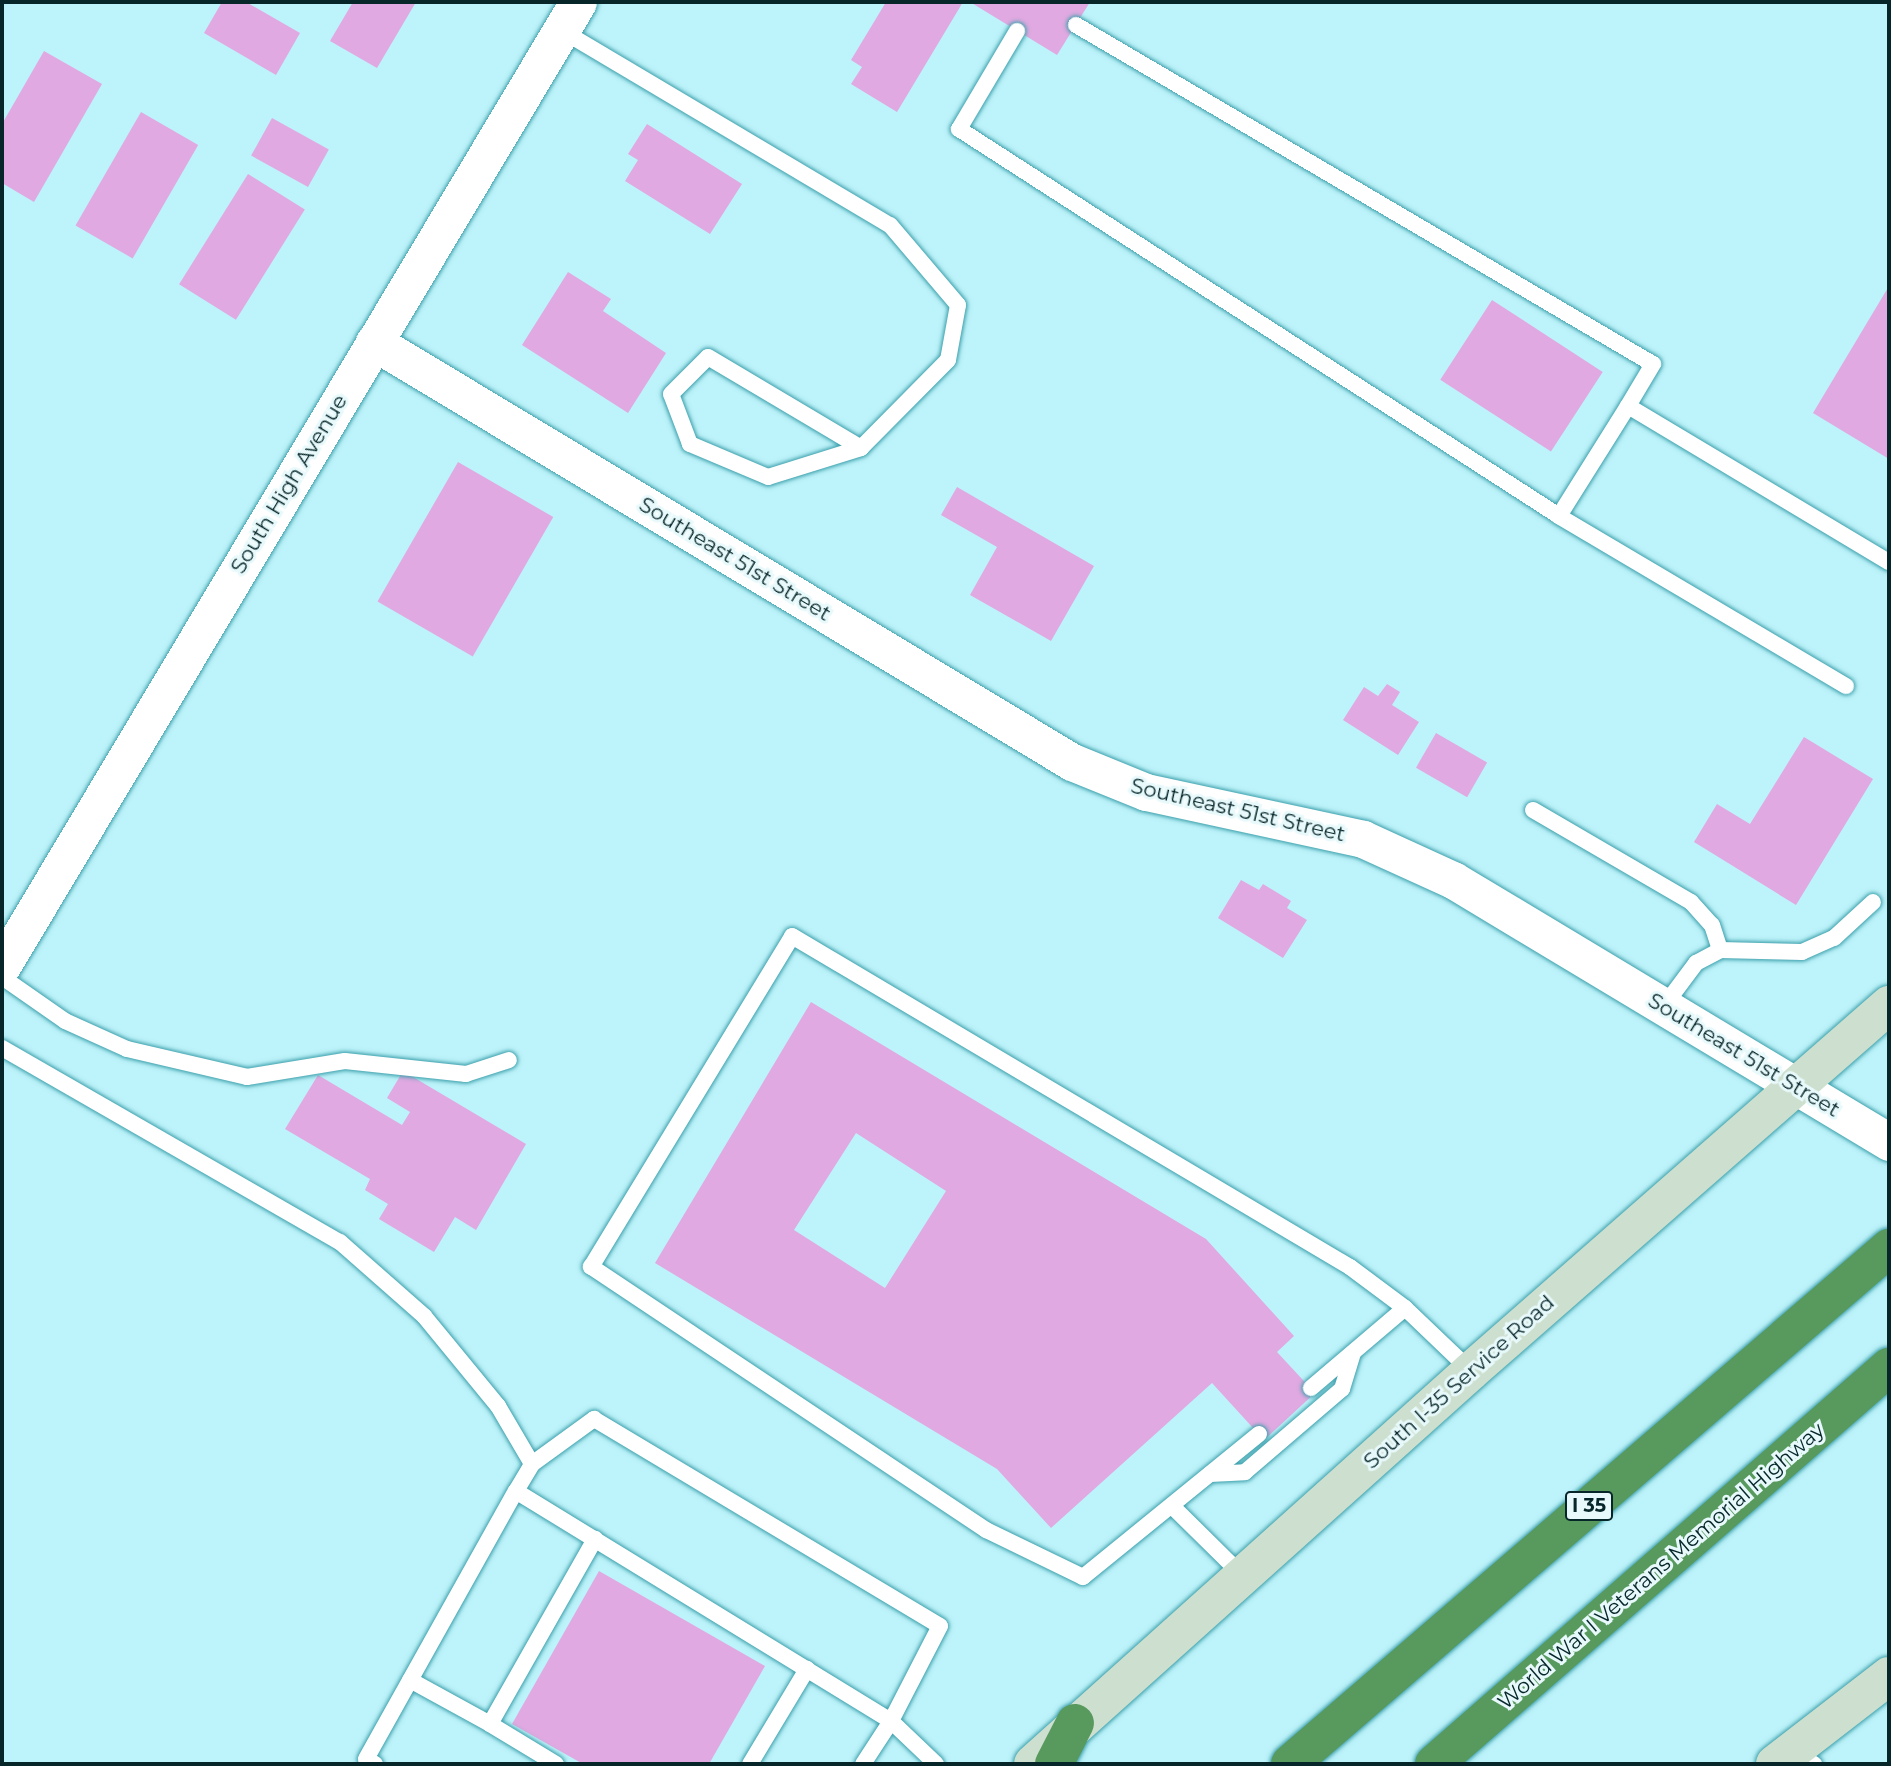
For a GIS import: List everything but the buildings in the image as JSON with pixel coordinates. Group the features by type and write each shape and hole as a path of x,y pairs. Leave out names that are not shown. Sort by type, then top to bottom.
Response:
{"highway":[{"name":"I 35","path":"1290,1764 1889,1248"},
{"name":"World War I Veterans Memorial Highway","path":"1434,1764 1889,1367"},
{"path":"1054,1764 1075,1723"}],"main road":[{"name":"South I-35 Service Road","path":"1033,1764 1075,1723 1471,1371 1795,1084 1889,1005"},
{"path":"1794,1760 1889,1676"}],"street":[{"name":"South High Avenue","path":"2,966 569,16"},
{"name":"Southeast 51st Street","path":"374,342 1072,762 1146,792 1363,839 1452,880 1889,1142"}],"lane":[{"path":"569,16 890,225 958,305 948,360 861,448 768,477 690,444 671,394 708,358 861,448"},
{"path":"1076,24 1653,364 1559,516"},
{"path":"1017,31 959,129 1559,516 1846,686"},
{"path":"1628,406 1889,562"},
{"path":"1533,810 1690,902 1712,925 1720,950"},
{"path":"1664,1006 1696,962 1720,950 1802,951 1834,938 1873,902"},
{"path":"1259,1434 1173,1507 1083,1577 986,1530 591,1267 792,936 1350,1267 1405,1308 1471,1371"},
{"path":"2,977 65,1021 127,1049 247,1077 345,1061 466,1074 509,1060"},
{"path":"2,1048 340,1242 424,1315 498,1406 532,1464"},
{"path":"1311,1388 1405,1308"},
{"path":"1210,1474 1245,1472 1342,1389 1353,1353"},
{"path":"375,1764 366,1759 532,1464 594,1419 940,1626 891,1721 863,1764"},
{"path":"516,1491 891,1721 936,1764"},
{"path":"1173,1507 1242,1575"},
{"path":"490,1724 595,1539"},
{"path":"750,1764 807,1669"},
{"path":"410,1680 556,1764"}]}
